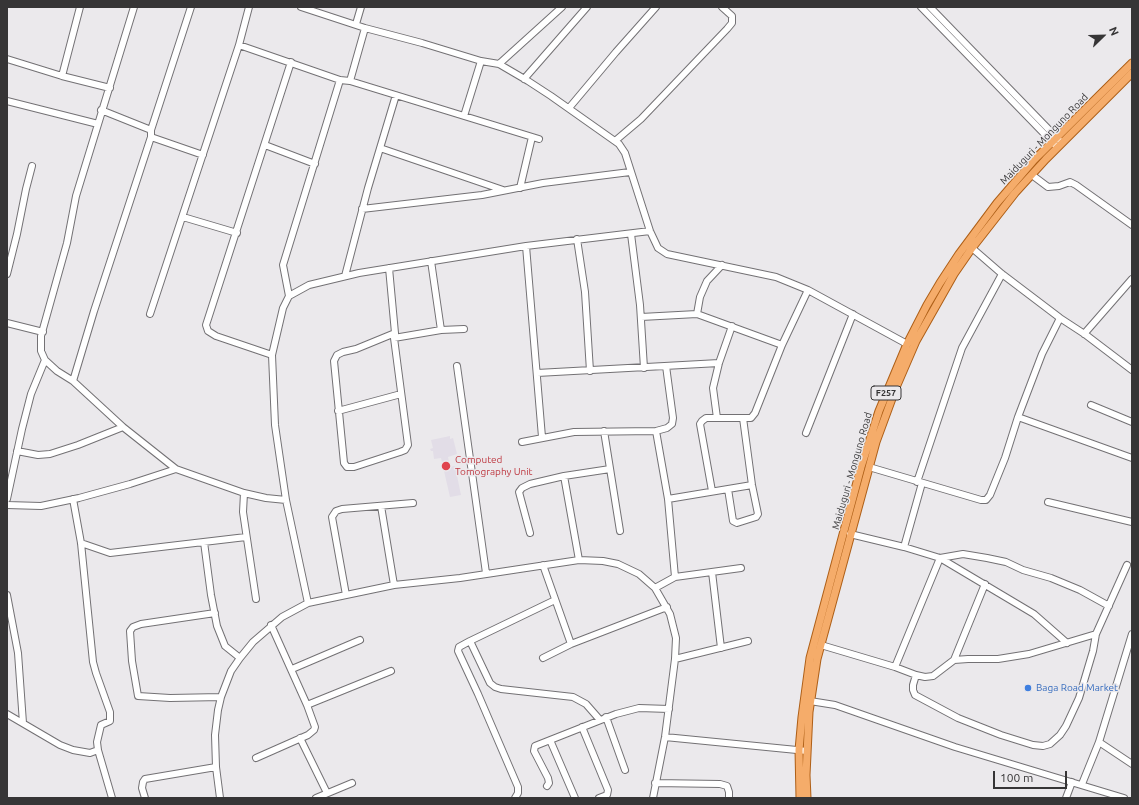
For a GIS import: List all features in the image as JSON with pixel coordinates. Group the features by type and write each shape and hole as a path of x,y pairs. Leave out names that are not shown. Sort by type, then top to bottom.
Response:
{"main road":[{"name":"Maiduguri - Monguno Road","path":"807,798 807,752 813,677 850,534 876,442 916,341 954,274 972,248 1057,143 1132,62"},
{"name":"Maiduguri - Monguno Road","path":"800,798 799,750 810,658 822,610 879,411 907,344 927,305 962,249 1012,185 1132,73"}],"street":[{"path":"62,76 80,7"},
{"path":"134,7 110,88 101,110 76,196 65,250 43,332 41,351 45,360 57,371 73,381 123,427 176,469 244,493 266,498 286,500"},
{"path":"73,381 191,7"},
{"path":"150,314 239,45 249,7"},
{"path":"301,7 365,28 481,61 499,64 569,108 619,144 624,154 650,231 658,248 667,254 776,277 808,290 907,344"},
{"path":"356,24 361,7"},
{"path":"499,64 562,7"},
{"path":"524,79 587,7"},
{"path":"569,108 656,7"},
{"path":"615,141 641,119 732,23 732,16 722,7"},
{"path":"921,7 1057,143"},
{"path":"930,7 1057,143"},
{"path":"350,81 365,28"},
{"path":"239,45 340,80 350,81 539,139"},
{"path":"7,59 62,76 110,88"},
{"path":"464,116 481,61"},
{"path":"272,355 216,336 208,331 206,325 237,233 291,62"},
{"path":"289,296 282,266 340,80"},
{"path":"345,276 362,209 396,95"},
{"path":"7,101 98,124"},
{"path":"101,110 151,130"},
{"path":"151,137 203,155"},
{"path":"520,188 532,137"},
{"path":"265,145 314,164"},
{"path":"380,148 505,190"},
{"path":"7,274 32,166"},
{"path":"362,209 482,195 505,190 630,172"},
{"path":"1032,175 1048,188 1070,182 1132,225"},
{"path":"183,217 237,233"},
{"path":"308,603 286,500 275,425 272,355 283,308 289,296 309,286 345,276 389,268 526,246 650,231"},
{"path":"631,234 641,317 644,368"},
{"path":"577,239 587,313 590,372"},
{"path":"526,246 542,437"},
{"path":"972,248 1002,274 1060,318 1131,367"},
{"path":"430,261 441,330"},
{"path":"697,314 700,297 707,281 722,265"},
{"path":"389,268 395,335 401,394 408,445 405,450 354,467 347,467 344,463 338,411 334,361 337,355 395,335 464,329"},
{"path":"904,547 919,483 962,348 1002,274"},
{"path":"1084,334 1132,279"},
{"path":"712,491 700,424 706,418 751,418 755,413 782,345 808,290"},
{"path":"641,317 697,314 782,345"},
{"path":"806,433 853,314"},
{"path":"869,467 919,483 981,500 986,500 990,496 1005,458 1018,417 1042,354 1060,318"},
{"path":"7,323 43,332"},
{"path":"717,418 713,388 719,363 732,326"},
{"path":"7,499 31,394 45,360"},
{"path":"537,373 590,372 719,363"},
{"path":"457,366 486,574"},
{"path":"522,442 574,432 656,431 667,428 672,424 673,418 666,366"},
{"path":"338,411 401,394"},
{"path":"1091,405 1132,422"},
{"path":"1018,417 1132,458"},
{"path":"728,489 733,521 737,523 756,517 758,514 752,485 743,418"},
{"path":"17,451 38,455 50,454 78,445 123,427"},
{"path":"604,431 620,531"},
{"path":"656,431 668,498 675,578"},
{"path":"7,505 41,506 130,484 176,469"},
{"path":"530,534 519,492 522,488 530,484 564,476 610,469"},
{"path":"564,476 579,560"},
{"path":"668,498 752,485"},
{"path":"244,493 243,512 256,599"},
{"path":"73,499 81,543 94,662 96,673 110,712 110,721 101,725 98,750 112,798"},
{"path":"1048,502 1132,522"},
{"path":"346,595 332,517 336,511 342,509 413,503"},
{"path":"381,506 394,586"},
{"path":"850,534 904,547 940,558 1034,614 1067,643"},
{"path":"81,543 110,553 246,537"},
{"path":"204,542 217,626 225,646 240,658"},
{"path":"940,558 964,554 1006,562 1023,570 1051,578 1080,590 1108,606"},
{"path":"895,667 940,558"},
{"path":"220,798 216,767 216,729 221,697 231,671 240,658 253,642 282,617 308,603 346,595 394,586 579,560 603,560 618,564 639,574 655,588 670,614 676,638 675,659 665,737 653,798"},
{"path":"543,565 571,644"},
{"path":"916,675 913,685 915,696 958,718 1000,735 1033,745 1043,746 1050,744 1060,736 1066,726 1078,698 1093,651 1096,634 1127,565"},
{"path":"655,588 675,578 741,568"},
{"path":"712,572 721,648"},
{"path":"821,646 895,667 916,675 925,677 933,676 954,660 985,584"},
{"path":"7,594 18,653 23,723"},
{"path":"515,798 518,793 518,788 458,651 459,647 470,641 555,600"},
{"path":"542,658 571,644 667,607"},
{"path":"215,613 141,624 133,627 130,631 132,661 138,696 221,697"},
{"path":"256,758 308,735 314,730 315,727 292,669 271,625"},
{"path":"954,660 998,659 1029,654 1096,634"},
{"path":"1082,784 1099,742 1132,634"},
{"path":"292,669 360,640"},
{"path":"470,641 490,683 495,687 501,690 573,697 586,704 600,720"},
{"path":"675,659 748,641"},
{"path":"307,705 391,671"},
{"path":"810,701 835,705 955,746 1124,798"},
{"path":"547,786 550,783 534,751 535,746 606,717 639,708 669,709"},
{"path":"7,714 60,745 73,750 90,753 98,750"},
{"path":"606,717 625,770"},
{"path":"582,727 608,790 607,795 599,798"},
{"path":"665,737 807,752"},
{"path":"300,738 327,793"},
{"path":"550,740 575,798"},
{"path":"1099,742 1132,764"},
{"path":"145,798 142,788 145,779 216,767"},
{"path":"1066,798 1072,782"},
{"path":"316,798 352,783"},
{"path":"655,783 720,784 727,786 729,798"}],"shaded area":[{"name":"Computed Tomography Unit","path":"450,436 450,439 453,438 457,454 448,457 450,467 455,466 461,495 450,497 441,458 434,459 433,451 430,449 433,448 431,440"}],"place":[{"name":"Computed Tomography Unit","path":"446,466"},
{"name":"Baga Road Market","path":"1028,688"}]}
